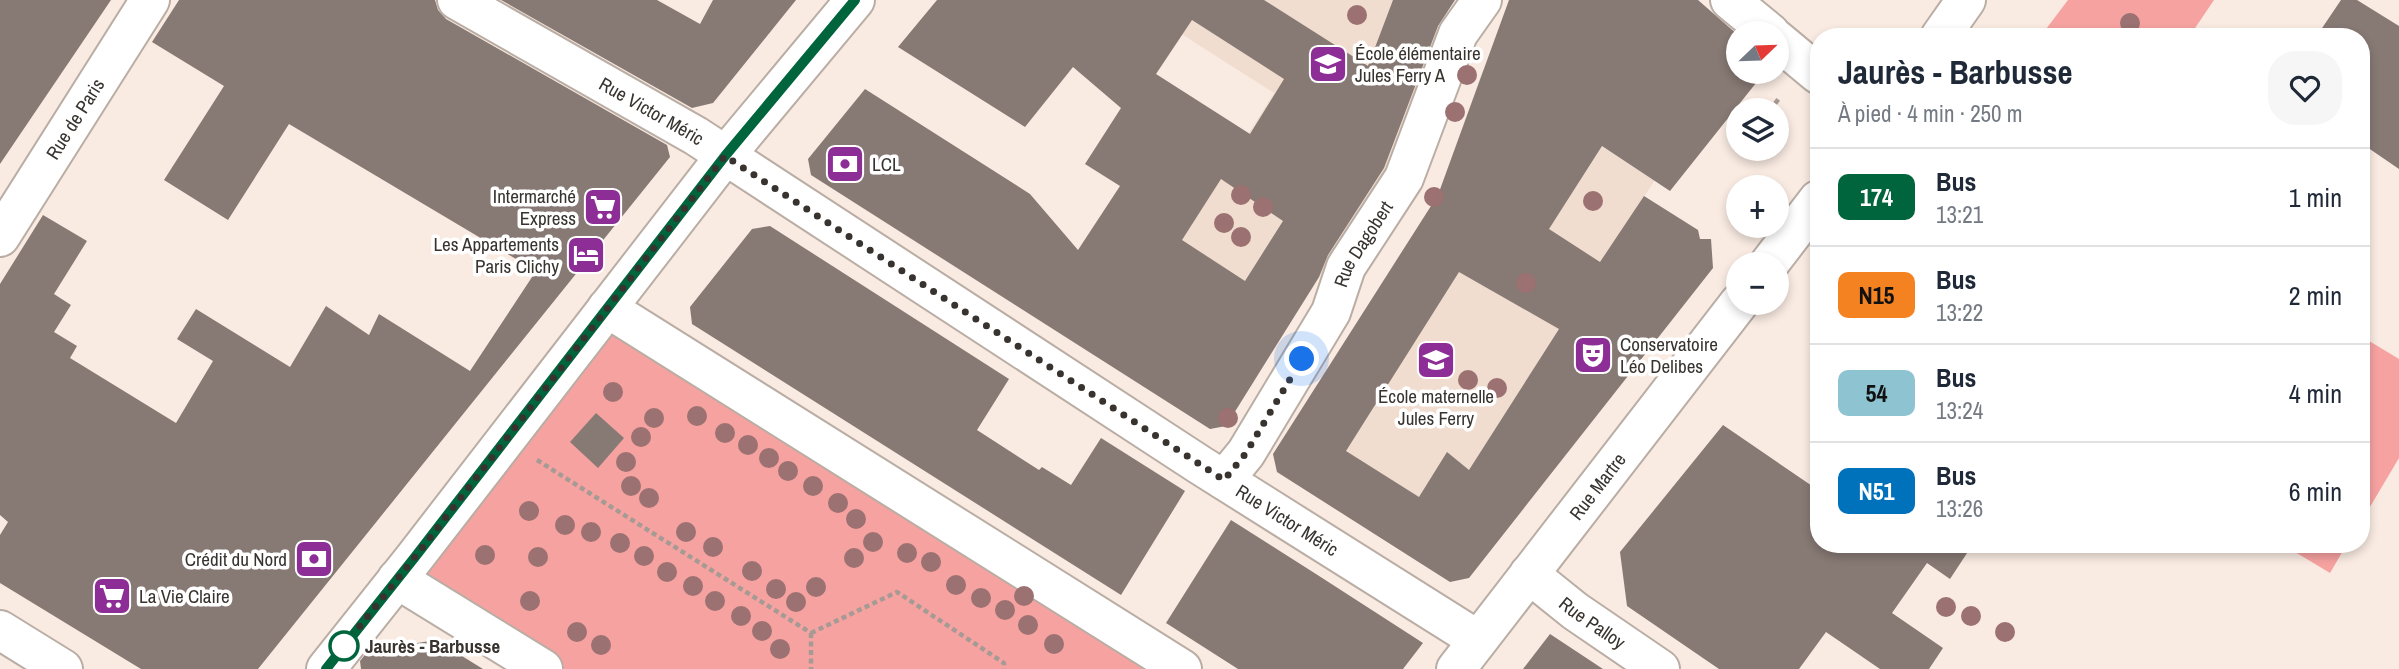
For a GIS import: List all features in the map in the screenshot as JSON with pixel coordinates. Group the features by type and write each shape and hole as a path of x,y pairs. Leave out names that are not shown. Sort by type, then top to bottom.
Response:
{"street":[{"name":"Rue de Paris","path":"0,237 150,0"},
{"name":"Rue Victor Méric","path":"457,0 696,136 1224,480 1467,655"},
{"path":"326,669 725,156 855,0"},
{"name":"Rue Dagobert","path":"1224,480 1246,453 1331,312 1346,267 1404,178 1458,34 1482,0"},
{"path":"1730,0 1755,21"},
{"path":"1946,28 1966,0"},
{"path":"1789,50 1810,67"},
{"path":"1778,252 1810,210"},
{"path":"607,308 1182,669"},
{"name":"Rue Martre","path":"1467,655 1730,315"},
{"name":"Rue Palloy","path":"1530,573 1574,611 1660,669"},
{"path":"397,579 543,669"},
{"path":"0,630 64,669"}],"path":[{"path":"505,440 811,634"},
{"path":"811,634 897,592 1004,663 1004,669"},
{"path":"811,634 811,669"}],"shaded area":[{"path":"1144,0 1452,0 1390,168 1276,345 1161,272 1274,93 1139,7"},
{"path":"2068,0 2214,0 2195,28 2047,28"},
{"name":"École maternelle Jules Ferry","path":"1483,70 1655,180 1583,289 1422,564 1277,472 1273,454 1438,195"},
{"path":"607,308 1182,669 543,669 397,579"},
{"path":"2370,341 2399,359 2399,458 2370,507"},
{"path":"2297,553 2342,553 2330,573"}],"building":[{"path":"0,0 111,0 0,164"},
{"path":"179,0 435,0 438,10 446,19 667,145 670,157 258,669 141,669 0,583 0,535 8,522 0,515 0,284 43,215 87,241 54,294 71,305 54,332 77,346 70,358 176,423 213,361 177,339 196,309 290,367 326,306 369,335 379,314 470,371 536,271 289,124 228,220 164,180 224,86 152,42"},
{"path":"501,0 657,0 700,24 713,0 796,0 713,103 692,108"},
{"path":"937,0 1264,0 1368,66 1393,0 1455,0 1438,26 1384,168 1328,255 1319,277 1226,426 1210,429 811,175 808,159 865,89 1030,194 1078,250 1120,186 1085,164 1121,108 1073,67 1025,127 898,47","holes":["1192,20 1284,79 1250,134 1156,74","1221,179 1283,221 1245,281 1182,240"]},
{"path":"1509,0 1698,0 1726,24 1726,84 1755,84 1744,98 1726,98 1726,121 1670,191 1602,146 1549,229 1600,262 1644,196 1698,230 1700,239 1711,239 1713,268 1469,578 1450,582 1277,472 1273,454 1438,195","holes":["1459,272 1559,329 1469,470 1447,452 1419,497 1346,451"]},
{"path":"2341,0 2357,0 2399,26 2399,169 2370,149 2370,28 2322,28"},
{"path":"770,226 1009,379 977,430 1039,470 1042,467 1071,485 1101,438 1185,491 1121,595 692,324 690,307 752,229"},
{"path":"596,413 624,438 598,468 570,442"},
{"path":"1723,425 1810,485 1810,553 1967,553 1950,579 1927,563 1892,613 1943,648 1929,669 1880,669 1826,632 1799,669 1719,669 1627,606 1620,552"},
{"path":"1231,520 1423,643 1403,669 1238,669 1166,623"},
{"path":"1550,634 1603,669 1523,669"},
{"path":"436,640 483,669 361,669 360,661 368,651"}],"bus line":[{"name":"174","path":"326,669 725,156 855,0"}],"place":[{"name":"École élémentaire Jules Ferry A","path":"1328,64"},
{"name":"LCL","path":"845,164"},
{"name":"Intermarché Express","path":"603,207"},
{"name":"Les Appartements Paris Clichy","path":"586,255"},
{"name":"Conservatoire Léo Delibes","path":"1593,355"},
{"name":"École maternelle Jules Ferry","path":"1436,360"},
{"name":"Crédit du Nord","path":"314,559"},
{"name":"La Vie Claire","path":"112,596"},
{"name":"Jaurès - Barbusse","path":"344,646"}],"route":[{"path":"344,646 725,156 1224,480 1246,453 1302,359"}]}
